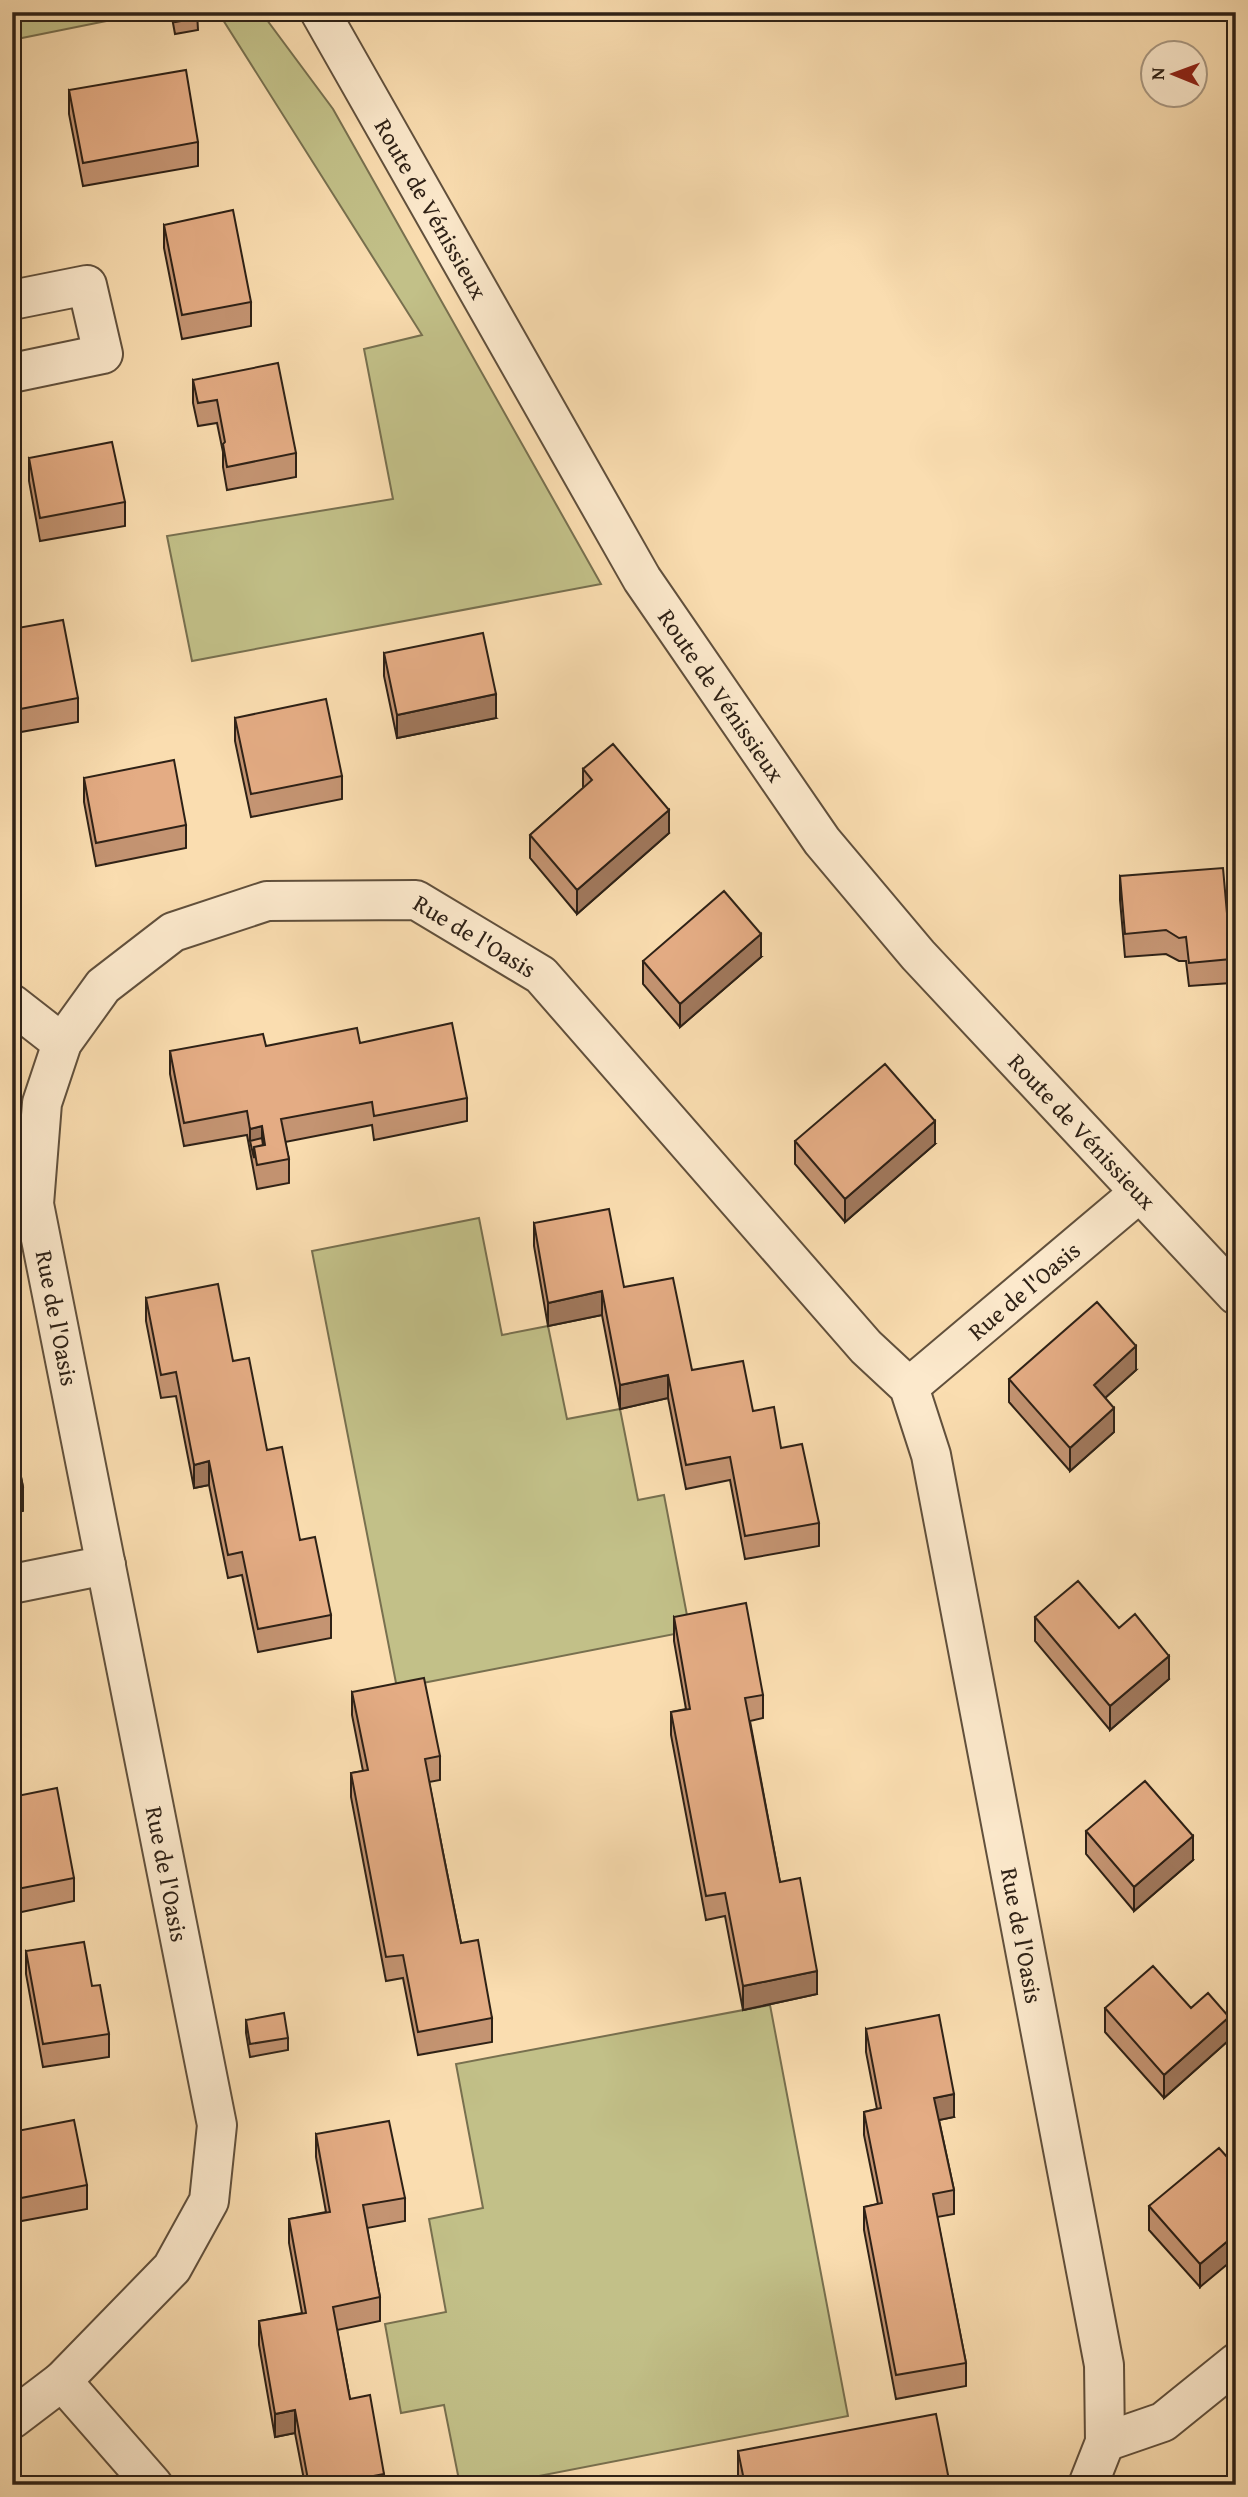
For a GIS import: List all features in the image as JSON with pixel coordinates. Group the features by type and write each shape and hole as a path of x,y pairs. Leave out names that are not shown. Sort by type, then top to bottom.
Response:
{"street":[{"name":"Route de Vénissieux","path":"320,12 642,579 822,841 918,956 1236,1295"},
{"path":"12,300 87,285 103,354 12,373"},
{"name":"Rue de l'Oasis","path":"12,2420 62,2381 172,2268 209,2200 217,2125 34,1205 42,1103 62,1042 103,986 173,932 267,901 416,900 541,975 866,1347 909,1387 931,1455 1104,2365 1105,2442 1088,2485"},
{"path":"12,1004 62,1042"},
{"name":"Rue de l'Oasis","path":"909,1387 1139,1193"},
{"path":"12,1584 106,1565"},
{"path":"1105,2442 1163,2422 1236,2363"},
{"path":"62,2381 153,2485"}],"shaded area":[{"path":"12,12 151,12 12,40"},
{"path":"218,12 261,12 333,109 601,584 192,661 167,536 393,499 364,349 422,335"},
{"path":"479,1218 502,1335 548,1326 567,1419 620,1409 638,1500 664,1495 690,1631 397,1688 312,1251"},
{"path":"770,2005 848,2416 492,2485 460,2485 444,2405 401,2413 385,2324 446,2312 429,2219 483,2208 456,2064"}],"building":[{"path":"172,12 197,12 198,18 175,22"},
{"path":"186,70 198,142 83,163 69,90"},
{"path":"233,210 251,302 182,315 164,225"},
{"path":"278,363 296,453 227,467 217,400 198,403 193,380"},
{"path":"112,442 125,502 40,518 29,458"},
{"path":"63,620 78,698 15,710 12,694 12,629"},
{"path":"483,633 496,694 397,715 384,653"},
{"path":"326,699 342,776 251,794 235,718"},
{"path":"613,744 669,810 577,890 530,835 592,780 583,769"},
{"path":"174,760 186,825 96,843 84,778"},
{"path":"1223,868 1231,959 1189,963 1186,937 1179,938 1166,930 1125,934 1120,876"},
{"path":"724,891 761,934 680,1004 643,961"},
{"path":"452,1023 467,1098 374,1116 372,1102 281,1119 289,1159 257,1165 254,1147 265,1145 262,1126 250,1129 247,1111 184,1123 170,1051 263,1034 266,1046 357,1028 360,1043"},
{"path":"885,1064 935,1121 845,1199 795,1141"},
{"path":"262,1138 263,1145 254,1147 254,1158 250,1141"},
{"path":"609,1209 624,1287 673,1278 692,1370 743,1361 753,1411 774,1407 781,1448 802,1444 819,1523 745,1536 730,1457 686,1465 668,1375 620,1385 602,1291 548,1303 534,1223"},
{"path":"218,1284 233,1361 249,1358 267,1450 282,1447 300,1540 315,1537 331,1615 258,1629 242,1552 228,1555 209,1461 194,1465 176,1372 161,1375 146,1298"},
{"path":"1097,1302 1136,1346 1094,1385 1114,1408 1070,1448 1009,1379"},
{"path":"12,1432 23,1487 12,1489"},
{"path":"1078,1581 1119,1628 1135,1614 1169,1656 1110,1706 1035,1617"},
{"path":"746,1603 763,1695 745,1698 780,1882 800,1878 817,1971 743,1986 725,1893 706,1896 671,1712 690,1709 674,1617"},
{"path":"424,1678 440,1756 425,1759 461,1943 478,1940 492,2018 418,2032 403,1955 386,1957 351,1773 368,1770 352,1692"},
{"path":"1145,1781 1193,1836 1134,1887 1086,1831"},
{"path":"57,1788 74,1878 12,1890 12,1797"},
{"path":"84,1942 92,1986 100,1985 109,2034 43,2044 26,1951"},
{"path":"1153,1966 1191,2008 1208,1993 1229,2017 1164,2075 1105,2008"},
{"path":"284,2013 288,2038 250,2044 246,2020"},
{"path":"939,2015 954,2094 934,2098 954,2190 933,2194 966,2363 896,2375 864,2207 882,2203 864,2112 881,2108 866,2029"},
{"path":"74,2120 87,2185 16,2199 12,2179 12,2132"},
{"path":"389,2121 405,2198 363,2205 380,2297 333,2307 350,2399 370,2395 384,2474 326,2485 309,2485 295,2410 275,2414 259,2321 306,2313 289,2219 330,2212 316,2134"},
{"path":"1219,2148 1236,2167 1236,2234 1200,2264 1149,2206"},
{"path":"936,2414 950,2485 745,2485 738,2451"},
{"path":"1236,2470 1236,2485 1219,2485"}]}
